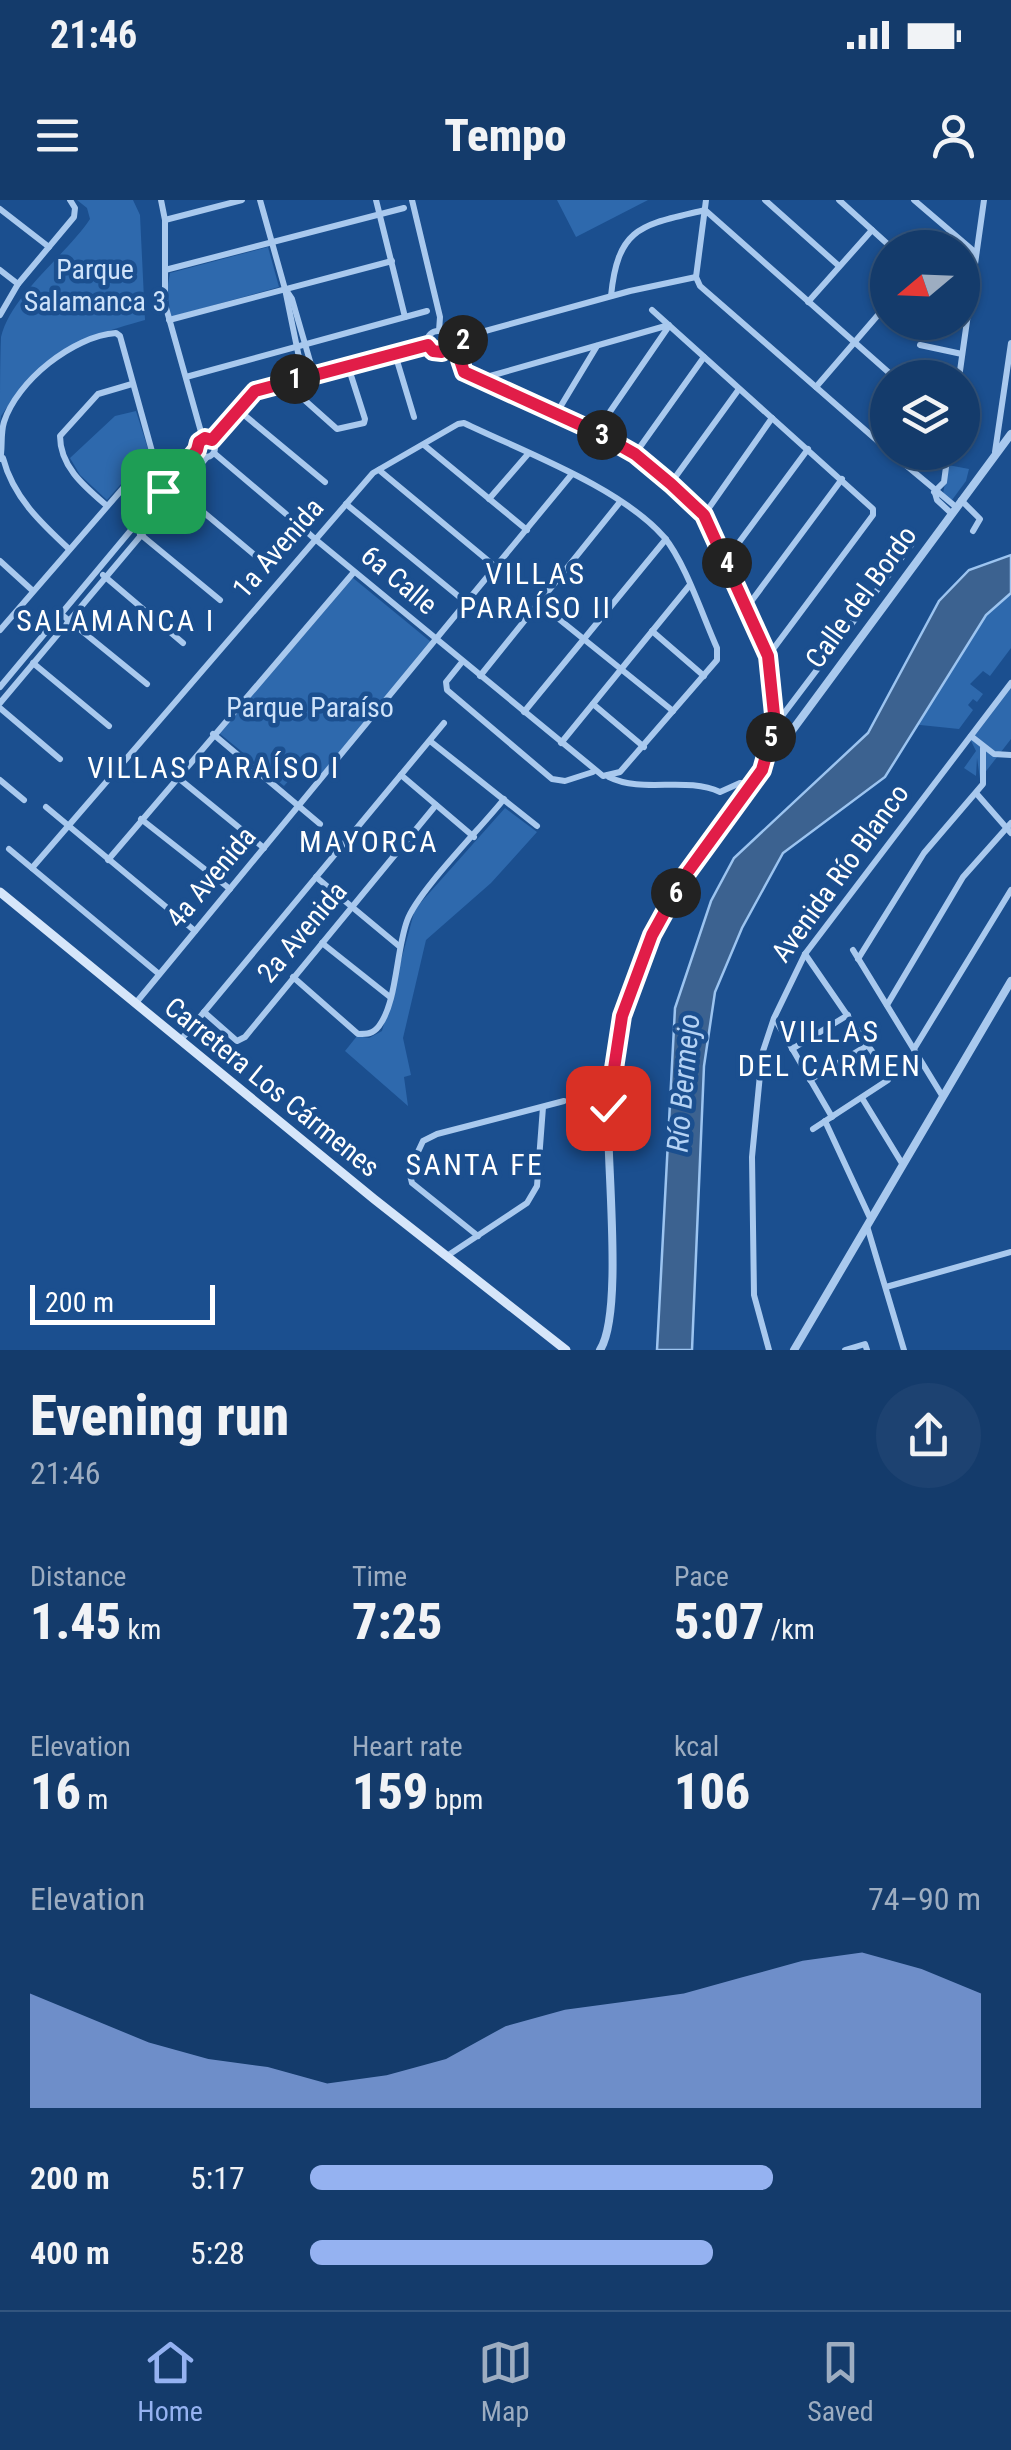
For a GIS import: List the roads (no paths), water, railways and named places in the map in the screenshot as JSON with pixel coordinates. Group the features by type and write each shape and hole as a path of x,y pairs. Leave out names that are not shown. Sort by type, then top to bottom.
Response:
{"main road":[{"name":"Carretera Los Cármenes","path":"0,892 446,1257 566,1350"}],"street":[{"path":"0,316 18,284 74,217 75,208 70,200"},
{"path":"161,200 165,220 163,292 210,455"},
{"path":"165,220 242,200"},
{"path":"260,200 286,289 303,378"},
{"path":"376,200 405,316"},
{"path":"412,200 440,317 439,331"},
{"path":"706,200 696,276 700,286 870,434"},
{"path":"765,200 840,266"},
{"path":"839,200 872,230"},
{"path":"914,200 948,230"},
{"path":"980,230 984,200"},
{"path":"166,270 404,208"},
{"path":"0,209 49,247"},
{"path":"610,296 614,260 640,228 705,210"},
{"path":"705,210 874,360"},
{"path":"808,302 870,232"},
{"path":"169,320 392,261"},
{"path":"0,270 18,284"},
{"path":"449,341 696,276"},
{"path":"286,289 314,374"},
{"path":"652,310 874,512 768,656"},
{"path":"186,376 426,311"},
{"path":"816,387 870,324"},
{"path":"482,378 670,325"},
{"path":"596,432 670,325"},
{"path":"439,331 449,341 440,352 428,345 431,334 439,331"},
{"path":"70,549 32,514 12,483 1,459 0,439 6,416 34,377 71,348 86,340 116,333 120,336 163,491"},
{"path":"463,339 461,368 635,454 704,515 768,656 775,717 762,770"},
{"path":"961,360 963,340"},
{"path":"995,452 1011,342"},
{"path":"556,414 598,344"},
{"path":"0,687 197,450 255,391 428,345"},
{"path":"920,345 962,354"},
{"path":"395,354 414,417"},
{"path":"635,454 704,357"},
{"path":"294,380 300,396 337,429 347,429 364,423 365,418 348,366"},
{"path":"107,506 74,476 60,446 60,436 98,394 132,384"},
{"path":"671,484 739,389"},
{"path":"237,409 325,482"},
{"path":"704,515 772,418"},
{"name":"1a Avenida","path":"32,868 314,539 379,470 451,426 464,423 528,454"},
{"name":"Calle del Bordo","path":"600,1350 608,1332 611,1268 608,1108 622,1016 652,935 684,877 1011,434"},
{"path":"424,445 527,530"},
{"path":"726,560 808,449"},
{"path":"197,450 210,455 286,514"},
{"path":"489,499 528,454 620,502 666,540 689,586 718,655 644,747 610,776"},
{"path":"0,630 152,455"},
{"path":"60,759 0,705 210,455"},
{"path":"379,470 497,568"},
{"path":"910,470 934,492 942,493 956,507 980,519 973,531"},
{"path":"934,492 944,482 946,470"},
{"name":"4a Avenida","path":"136,1004 572,474"},
{"path":"746,608 842,479"},
{"path":"169,484 256,557"},
{"path":"480,676 620,502"},
{"path":"346,504 468,604"},
{"name":"6a Calle","path":"298,524 594,771 617,782 708,786 720,792 740,783 752,784"},
{"path":"133,528 220,600"},
{"path":"524,712 666,540"},
{"path":"775,717 782,716 915,540"},
{"path":"0,561 34,591"},
{"path":"97,570 182,642"},
{"path":"108,860 354,572"},
{"path":"561,743 689,586"},
{"path":"539,603 673,711"},
{"path":"61,614 147,684"},
{"path":"652,632 704,676"},
{"path":"25,656 108,726"},
{"path":"462,662 446,682 447,690 552,779 565,781 594,771"},
{"name":"Avenida Río Blanco","path":"769,1350 754,1295 752,1157 762,1054 774,1018 805,954 1011,683"},
{"path":"592,704 644,747"},
{"path":"180,1041 444,723"},
{"path":"213,734 320,824"},
{"path":"971,736 994,754 1011,755"},
{"path":"430,741 537,826"},
{"path":"858,958 924,853 983,784 983,748"},
{"path":"400,776 474,837"},
{"path":"176,778 264,848"},
{"path":"0,780 24,800"},
{"path":"886,1005 964,877 1009,828 976,794"},
{"path":"294,977 362,1034 377,1028 390,997 399,946 413,907 504,799"},
{"name":"2a Avenida","path":"204,1012 236,1040 241,1040 436,806"},
{"path":"46,807 195,931"},
{"path":"141,819 230,890"},
{"path":"10,849 160,974"},
{"path":"316,877 399,946"},
{"path":"914,1049 1011,890"},
{"path":"322,943 390,997"},
{"path":"853,950 944,1097"},
{"path":"805,954 889,1076 813,1129"},
{"path":"794,1350 1011,981"},
{"path":"792,1049 848,1015"},
{"path":"774,1018 810,1080 869,1223 904,1350"},
{"path":"810,1080 868,1046"},
{"path":"862,1098 904,1164"},
{"path":"478,1236 409,1178 428,1137 564,1101"},
{"path":"446,1257 527,1203 538,1186 543,1107"},
{"path":"886,1287 1011,1252"},
{"path":"845,1350 866,1347"}],"water":[{"name":"Río Bermejo","path":"1011,555 1011,593 986,615 885,777 783,853 742,928 715,992 704,1066 692,1350 657,1350 675,1008 711,901 734,858 868,733 939,601 969,570"}],"district":[{"name":"VILLAS PARAÍSO II","path":"536,590"},
{"name":"SALAMANCA I","path":"116,620"},
{"name":"VILLAS PARAÍSO I","path":"214,767"},
{"name":"MAYORCA","path":"369,841"},
{"name":"VILLAS DEL CARMEN","path":"830,1048"},
{"name":"SANTA FE","path":"475,1164"}],"park label":[{"name":"Parque Salamanca 3","path":"95,285"},
{"name":"Parque Paraíso","path":"310,707"}]}
